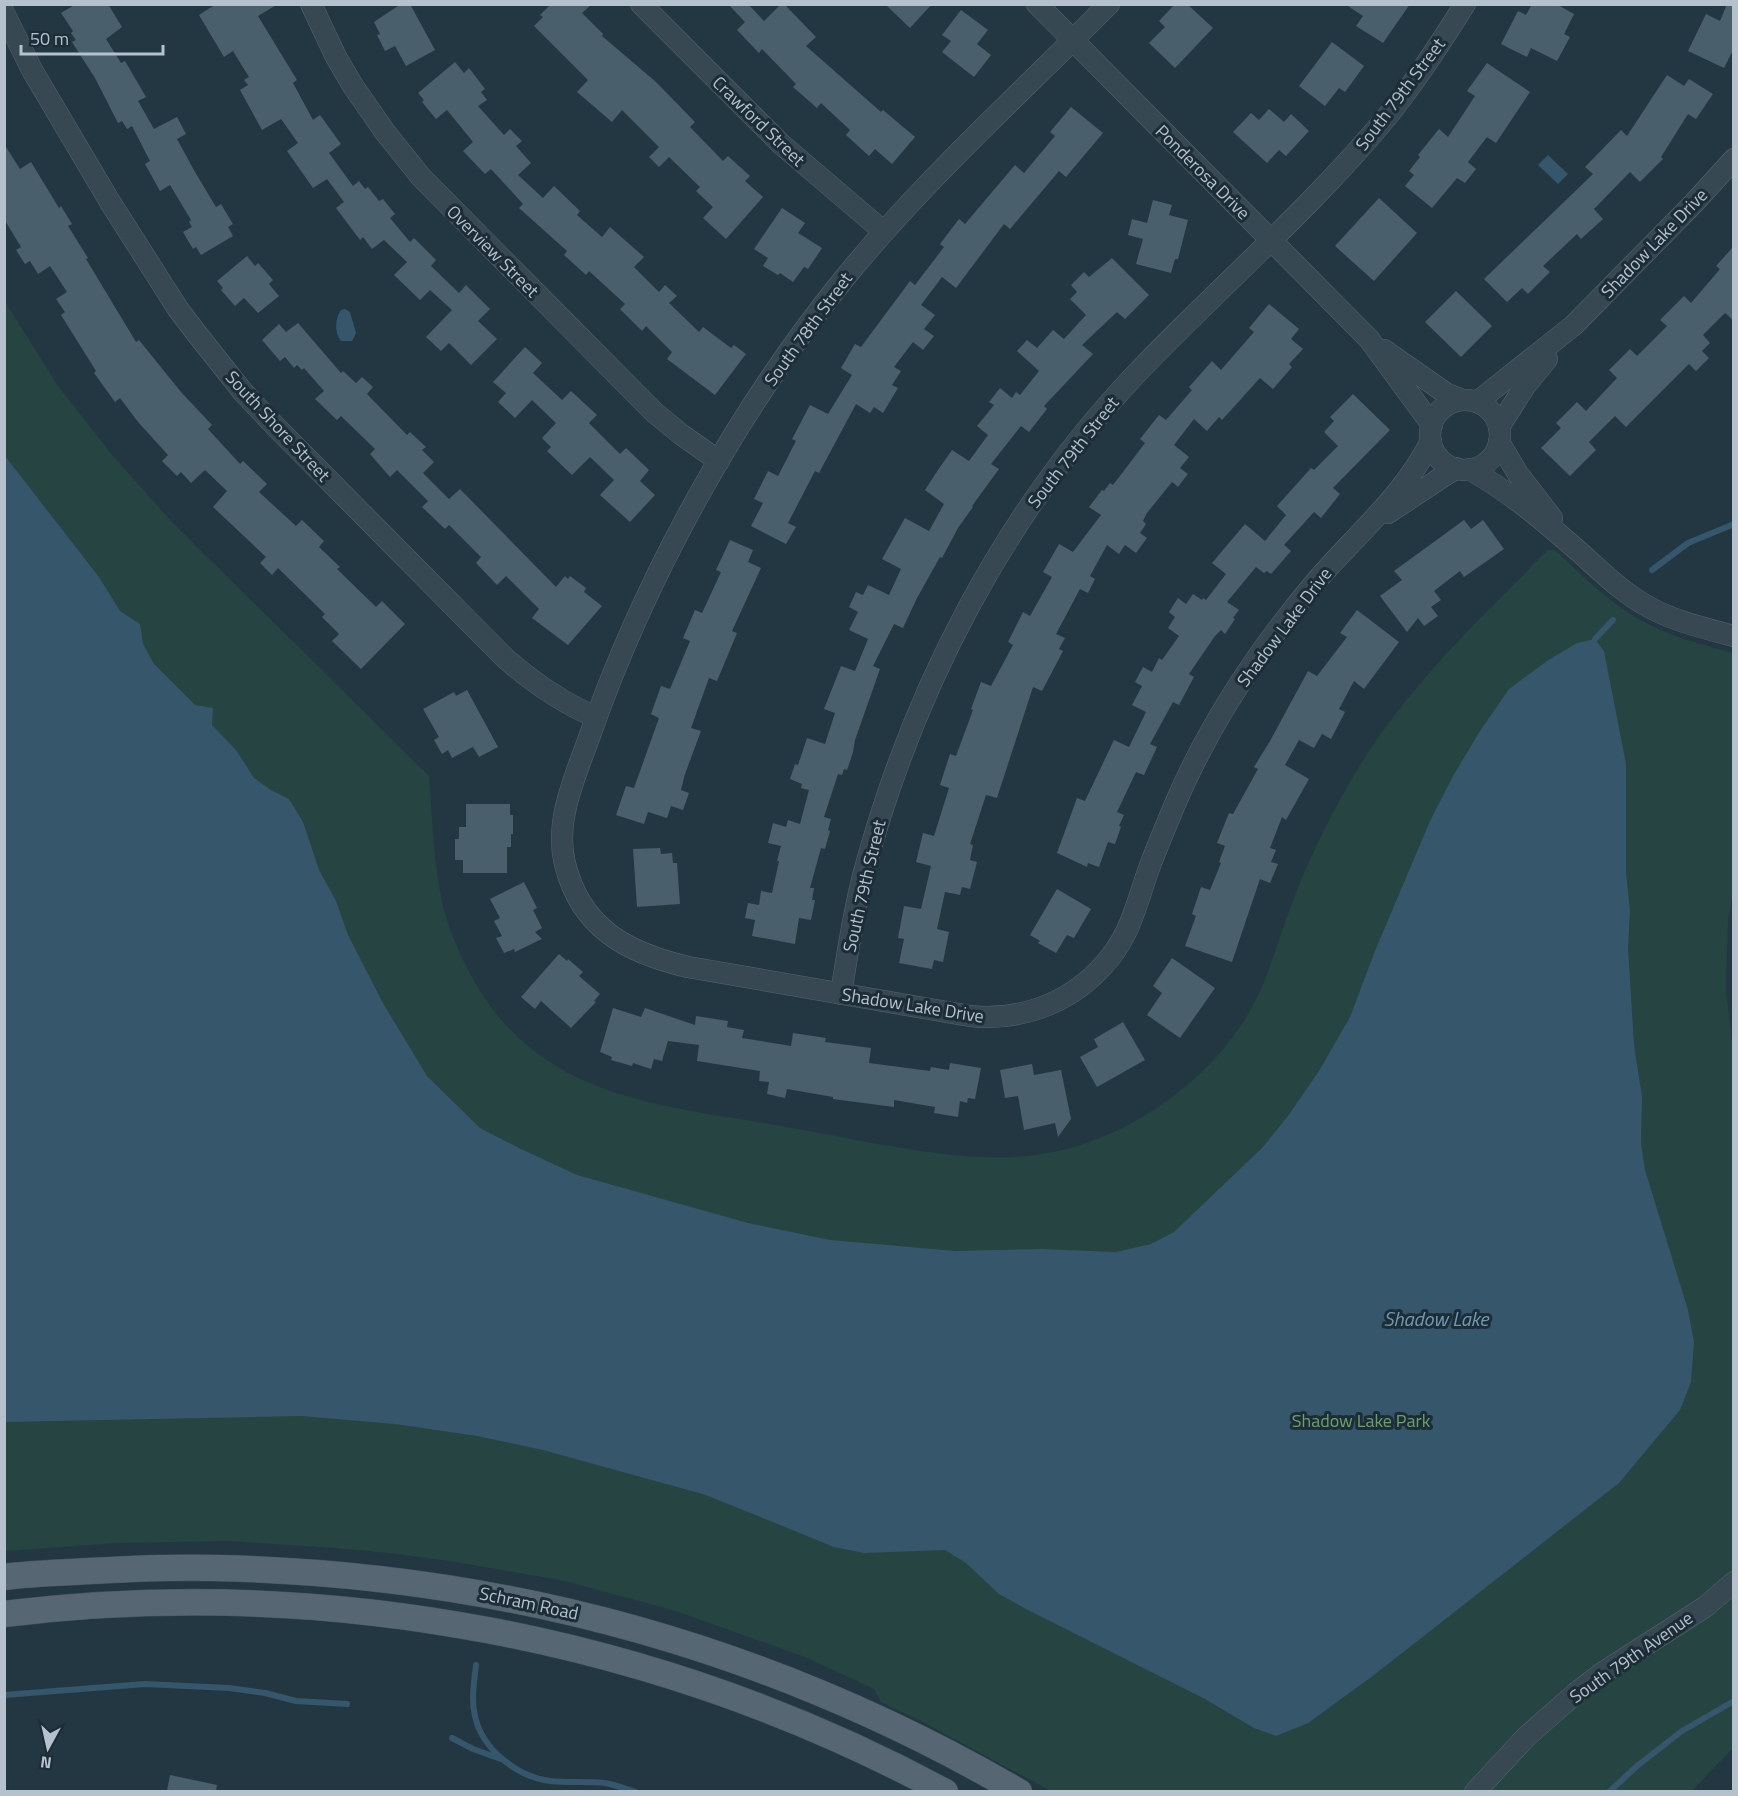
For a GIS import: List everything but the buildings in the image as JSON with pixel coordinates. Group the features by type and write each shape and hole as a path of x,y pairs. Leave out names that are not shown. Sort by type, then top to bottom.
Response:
{"main road":[{"name":"Schram Road","path":"4,1577 168,1568 264,1570 382,1578 511,1598 580,1613 641,1630 774,1674 832,1696 884,1720 1018,1791"},
{"name":"Schram Road","path":"4,1614 80,1606 221,1602 348,1610 456,1623 579,1650 705,1687 822,1731 945,1791"}],"street":[{"name":"Overview Street","path":"311,4 336,57 359,95 421,177 655,413 719,461"},
{"name":"Crawford Street","path":"641,4 781,144 883,231"},
{"name":"Ponderosa Drive","path":"1037,4 1369,339 1447,394 1470,401"},
{"name":"South 78th Street","path":"596,717 650,589 719,461 788,352 883,231 1109,4"},
{"name":"South 79th Street","path":"840,994 862,879 884,806 918,713 954,633 997,557 1050,479 1102,412 1336,173 1392,110 1465,4"},
{"name":"South Shore Street","path":"4,12 32,70 148,264 178,309 243,392 512,664 551,695 596,717"},
{"name":"South Shore Street","path":"4,33 32,70"},
{"name":"Shadow Lake Drive","path":"1499,434 1525,386 1574,325 1734,159"},
{"name":"Shadow Lake Drive","path":"1470,401 1574,325"},
{"name":"Ponderosa Drive","path":"1369,339 1431,433"},
{"path":"1577,550 1518,474 1491,412 1470,401 1447,405 1435,418 1431,433 1437,455 1443,461 1506,491 1612,582 1648,607 1684,622 1734,636"},
{"name":"Shadow Lake Drive","path":"596,717 567,802 562,841 565,864 583,906 598,924 619,942 660,960 970,1017 1013,1016 1050,1005 1087,982 1124,940 1193,764 1240,682 1295,607 1320,577 1372,523 1410,476 1431,433"},
{"path":"1463,469 1485,463 1496,450 1499,434"},
{"name":"Shadow Lake Drive","path":"1372,523 1463,469"},
{"name":"South 79th Avenue","path":"1478,1790 1527,1736 1576,1693 1602,1673 1705,1606 1734,1582"}],"green space":[{"name":"Shadow Lake","path":"4,300 58,386 113,456 170,520 429,776 436,863 444,908 464,962 494,1011 524,1043 568,1073 615,1093 663,1105 917,1151 952,1155 1018,1157 1048,1153 1107,1135 1144,1116 1178,1092 1204,1070 1233,1037 1262,987 1296,893 1317,844 1341,797 1370,749 1392,718 1441,660 1548,550 1555,550 1605,595 1648,624 1684,639 1733,653 1734,888 1728,920 1726,988 1734,1060 1734,1747 1691,1792 1051,1791 881,1702 874,1689 805,1657 676,1611 565,1581 389,1553 229,1541 117,1543 5,1551"}],"water":[{"path":"1548,155 1568,174 1558,184 1538,165"},
{"path":"345,309 350,312 356,333 352,341 341,341 337,334 337,317 341,310"},
{"name":"Shadow Lake","path":"5,456 99,577 120,611 140,624 143,644 154,664 195,705 213,708 212,725 236,750 254,778 289,799 303,822 319,870 336,901 348,935 384,1005 427,1076 480,1128 577,1175 748,1223 830,1240 955,1251 1041,1249 1116,1252 1151,1244 1174,1232 1263,1147 1319,1071 1350,1017 1430,821 1453,776 1509,689 1547,661 1577,643 1595,639 1604,651 1626,764 1626,872 1630,911 1628,948 1634,1045 1642,1097 1641,1143 1645,1170 1688,1310 1694,1342 1691,1382 1680,1410 1619,1483 1374,1675 1308,1723 1276,1736 1254,1728 1205,1699 999,1594 966,1563 945,1550 864,1553 834,1547 706,1495 543,1450 477,1436 395,1424 301,1416 5,1422"}],"waterway":[{"path":"1652,570 1688,543 1734,524"},
{"path":"1595,639 1613,620"},
{"path":"476,1665 473,1697 475,1716 485,1740 503,1759 525,1774 550,1781 605,1783 636,1792"},
{"path":"4,1695 145,1684 229,1688 265,1693 296,1701 347,1704"},
{"path":"1609,1792 1637,1766 1682,1731 1734,1701"},
{"path":"452,1738 473,1749 501,1759"}],"park label":[{"name":"Shadow Lake Park","path":"1361,1420"}]}
